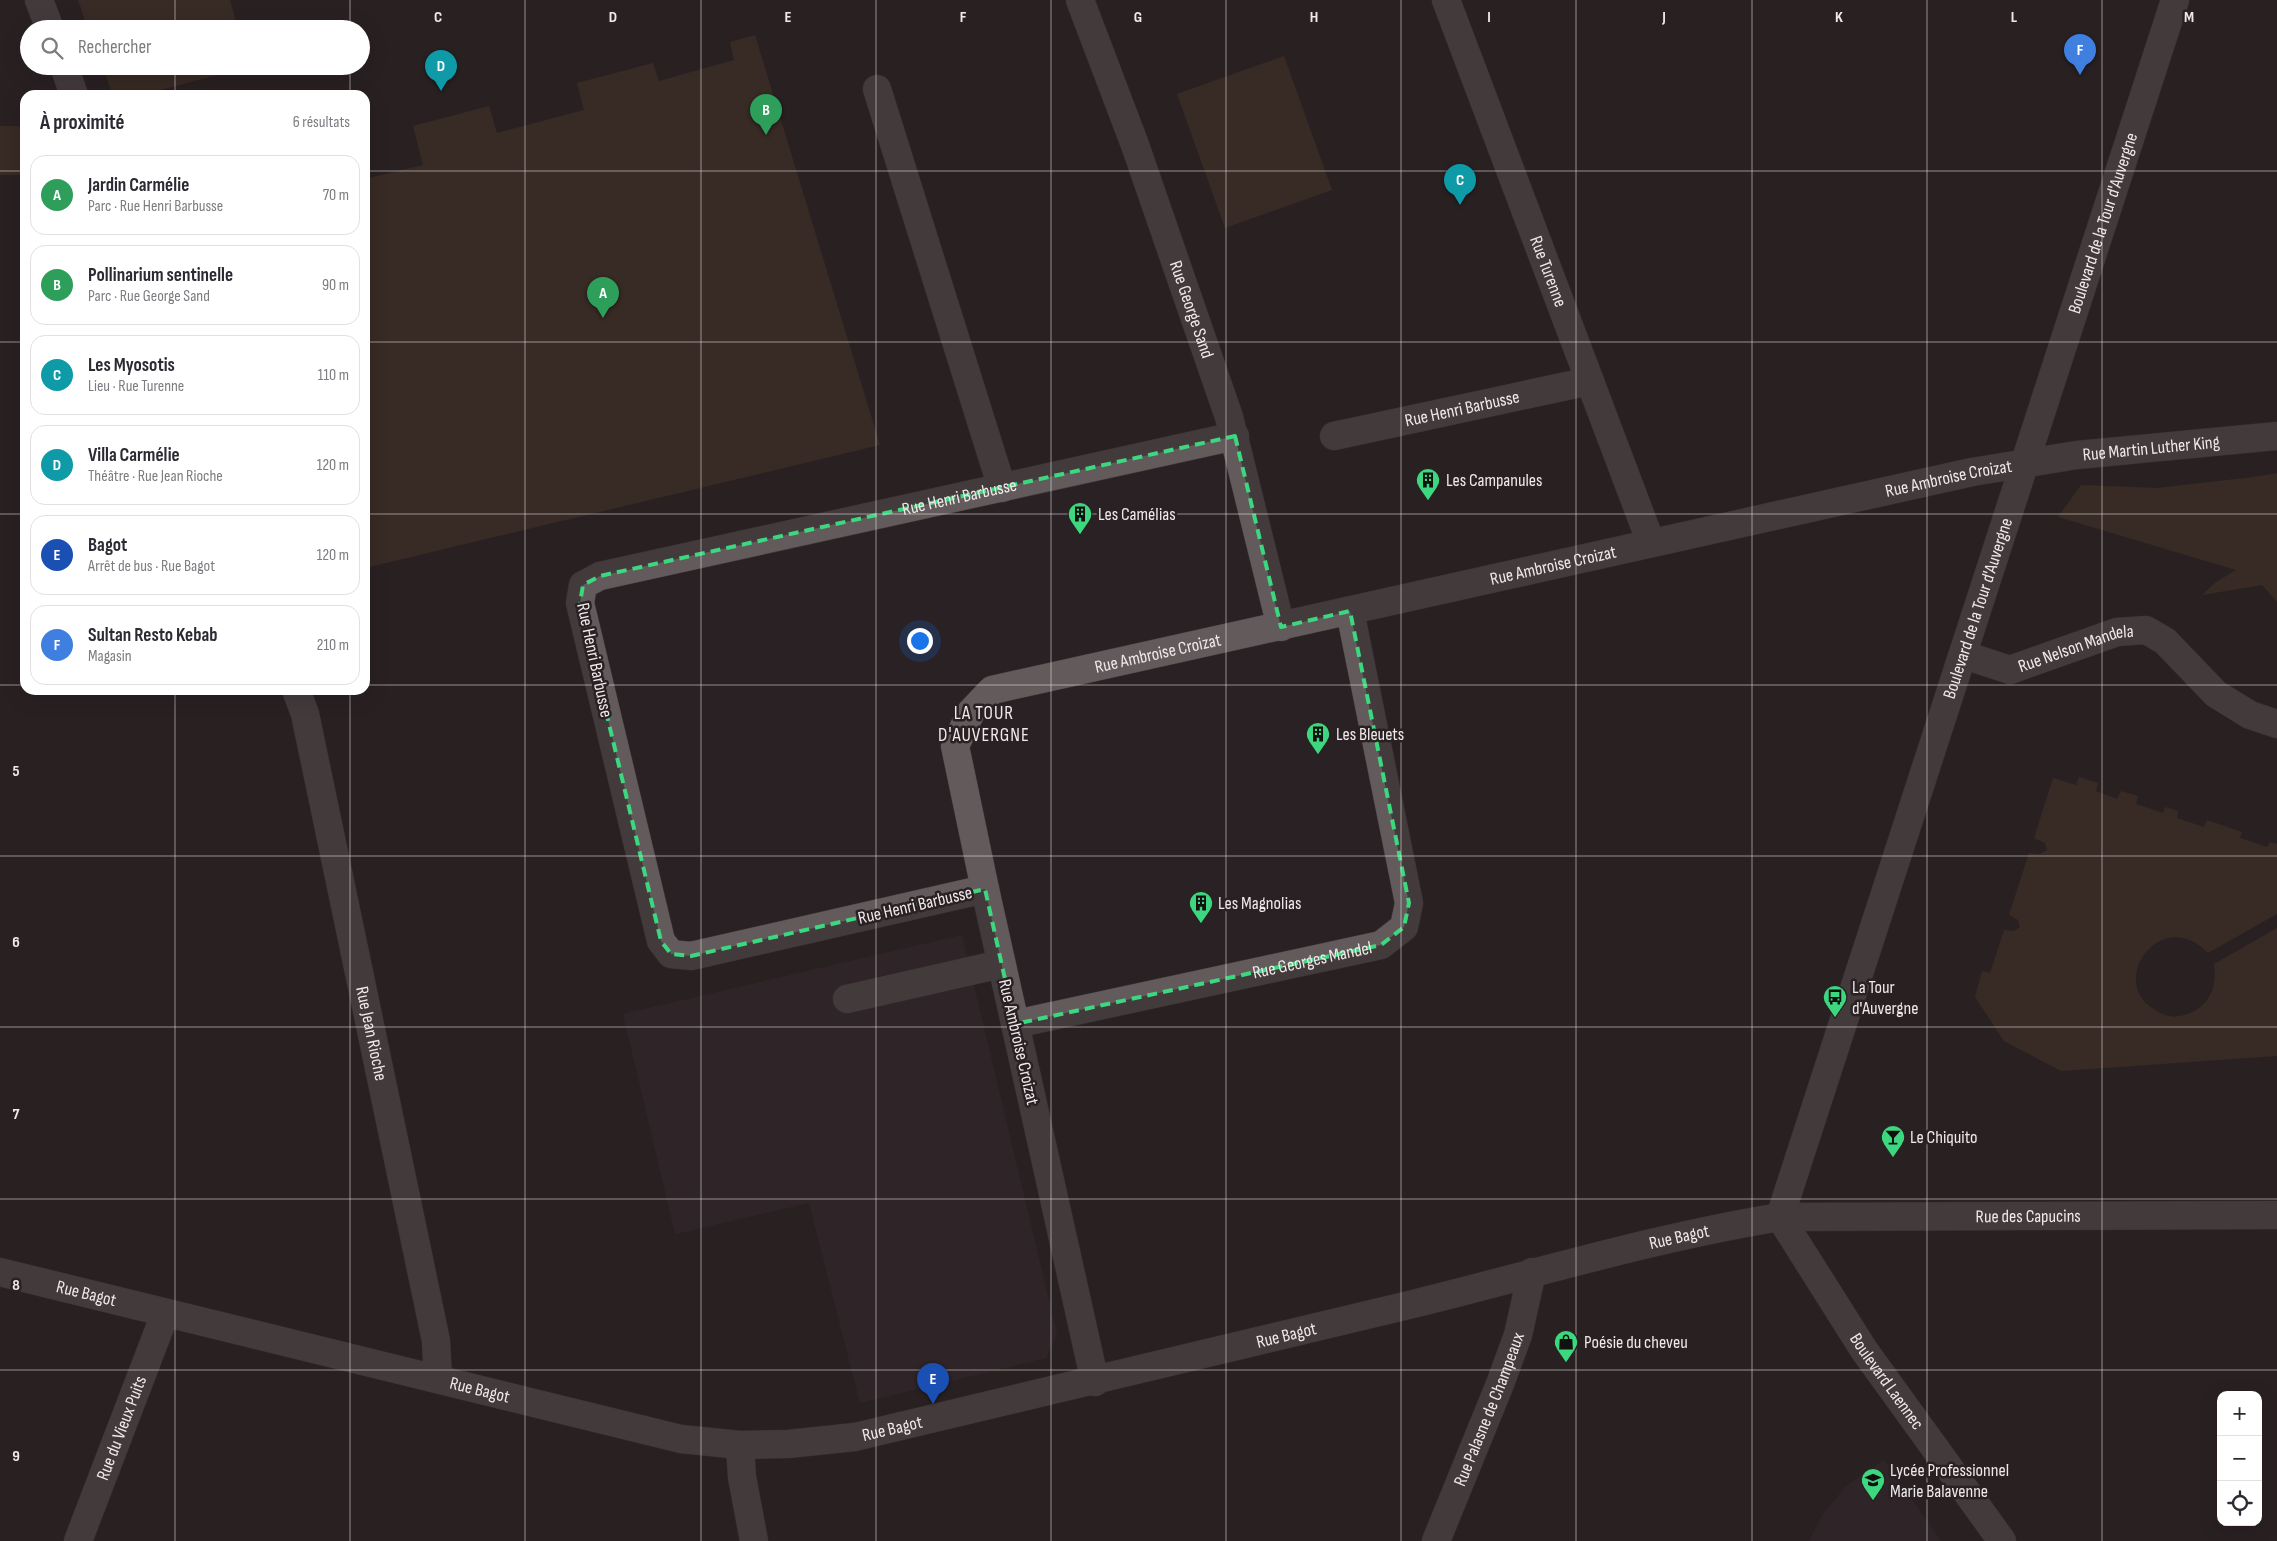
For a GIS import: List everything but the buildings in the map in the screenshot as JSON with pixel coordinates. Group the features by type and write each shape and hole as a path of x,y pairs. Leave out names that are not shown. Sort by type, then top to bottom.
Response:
{"street":[{"path":"39,0 47,20"},
{"name":"Rue George Sand","path":"1080,0 1135,145 1235,436 1281,626"},
{"name":"Rue Turenne","path":"1446,0 1651,543"},
{"name":"Boulevard de la Tour d'Auvergne","path":"1780,1217 1964,655 2175,0"},
{"path":"67,75 72,90"},
{"path":"877,89 1002,488"},
{"name":"Rue Henri Barbusse","path":"1334,436 1590,382"},
{"name":"Rue Henri Barbusse","path":"985,890 691,956 671,954 661,941 580,603 583,585 600,576 1235,436"},
{"name":"Rue Martin Luther King","path":"2025,464 2077,455 2277,436"},
{"name":"Rue Ambroise Croizat","path":"1095,1382 1001,964 955,746 971,712 992,690 1972,472 2025,464"},
{"name":"Rue Georges Mandel","path":"1015,1024 1382,945 1404,927 1409,903 1350,611"},
{"name":"Rue Nelson Mandela","path":"1964,655 2010,670 2117,632 2146,630 2165,641 2216,694 2250,715 2277,724"},
{"name":"Rue Jean Rioche","path":"298,695 305,714 436,1341 438,1379"},
{"path":"847,998 1001,964"},
{"name":"Rue des Capucins","path":"1780,1217 2277,1215"},
{"name":"Rue Bagot","path":"0,1272 681,1440 740,1445 788,1444 855,1438 1416,1304 1532,1272 1728,1226 1780,1217"},
{"name":"Boulevard Laennec","path":"1780,1217 1864,1350 2002,1541"},
{"name":"Rue Palasne de Champeaux","path":"1436,1541 1518,1335 1532,1272"},
{"name":"Rue du Vieux Puits","path":"78,1541 165,1314"},
{"path":"740,1445 742,1477 754,1541"}],"highlighted area":[{"path":"1235,436 1281,627 1350,611 1409,903 1404,927 1381,945 1015,1024 985,889 691,956 671,954 661,941 580,603 583,585 600,576"}],"shaded area":[{"path":"78,0 230,0 236,20 85,20"},
{"path":"755,35 880,445 370,567 370,178 423,165 413,126 489,106 497,133 584,110 577,83 653,63 659,81 734,60 730,42"},
{"path":"1284,56 1332,190 1225,228 1177,94"},
{"path":"105,75 217,75 160,90 111,90"},
{"path":"0,126 20,126 20,175 0,175"},
{"path":"2277,473 2277,602 2262,585 2202,595 2216,582 2236,570 2058,517 2081,485 2157,488"},
{"path":"2079,777 2098,783 2096,791 2117,799 2121,791 2138,796 2136,804 2163,813 2165,807 2178,811 2177,818 2204,827 2207,820 2242,832 2240,838 2267,847 2270,842 2277,844 2277,914 2208,953 2190,940 2173,937 2158,942 2146,953 2138,966 2136,982 2141,997 2157,1011 2172,1016 2189,1014 2203,1005 2212,991 2215,974 2214,964 2277,928 2277,1056 2061,1071 2004,1041 1975,997 1982,971 1990,973 2004,930 2014,931 2020,927 2018,920 2009,915 2029,853 2040,854 2047,850 2045,843 2034,838 2053,778 2076,785"},
{"path":"962,935 1057,1334 1046,1358 860,1403 809,1203 675,1234 623,1014"},
{"name":"Lycée Professionnel Marie Balavenne","path":"1884,1460 1941,1541 1809,1541 1822,1516 1846,1486"}],"place":[{"name":"Sultan Resto Kebab","path":"2080,75"},
{"name":"Villa Carmélie","path":"441,91"},
{"name":"Pollinarium sentinelle","path":"766,135"},
{"name":"Les Myosotis","path":"1460,205"},
{"name":"Jardin Carmélie","path":"603,318"},
{"name":"Les Campanules","path":"1428,501"},
{"name":"Les Camélias","path":"1080,535"},
{"name":"Les Bleuets","path":"1318,755"},
{"name":"Les Magnolias","path":"1201,924"},
{"name":"La Tour d'Auvergne","path":"1835,1018"},
{"name":"Le Chiquito","path":"1893,1158"},
{"name":"Poésie du cheveu","path":"1566,1363"},
{"name":"Bagot","path":"933,1404"},
{"name":"Lycée Professionnel Marie Balavenne","path":"1873,1501"}],"district":[{"name":"LA TOUR D'AUVERGNE","path":"984,723"}]}
